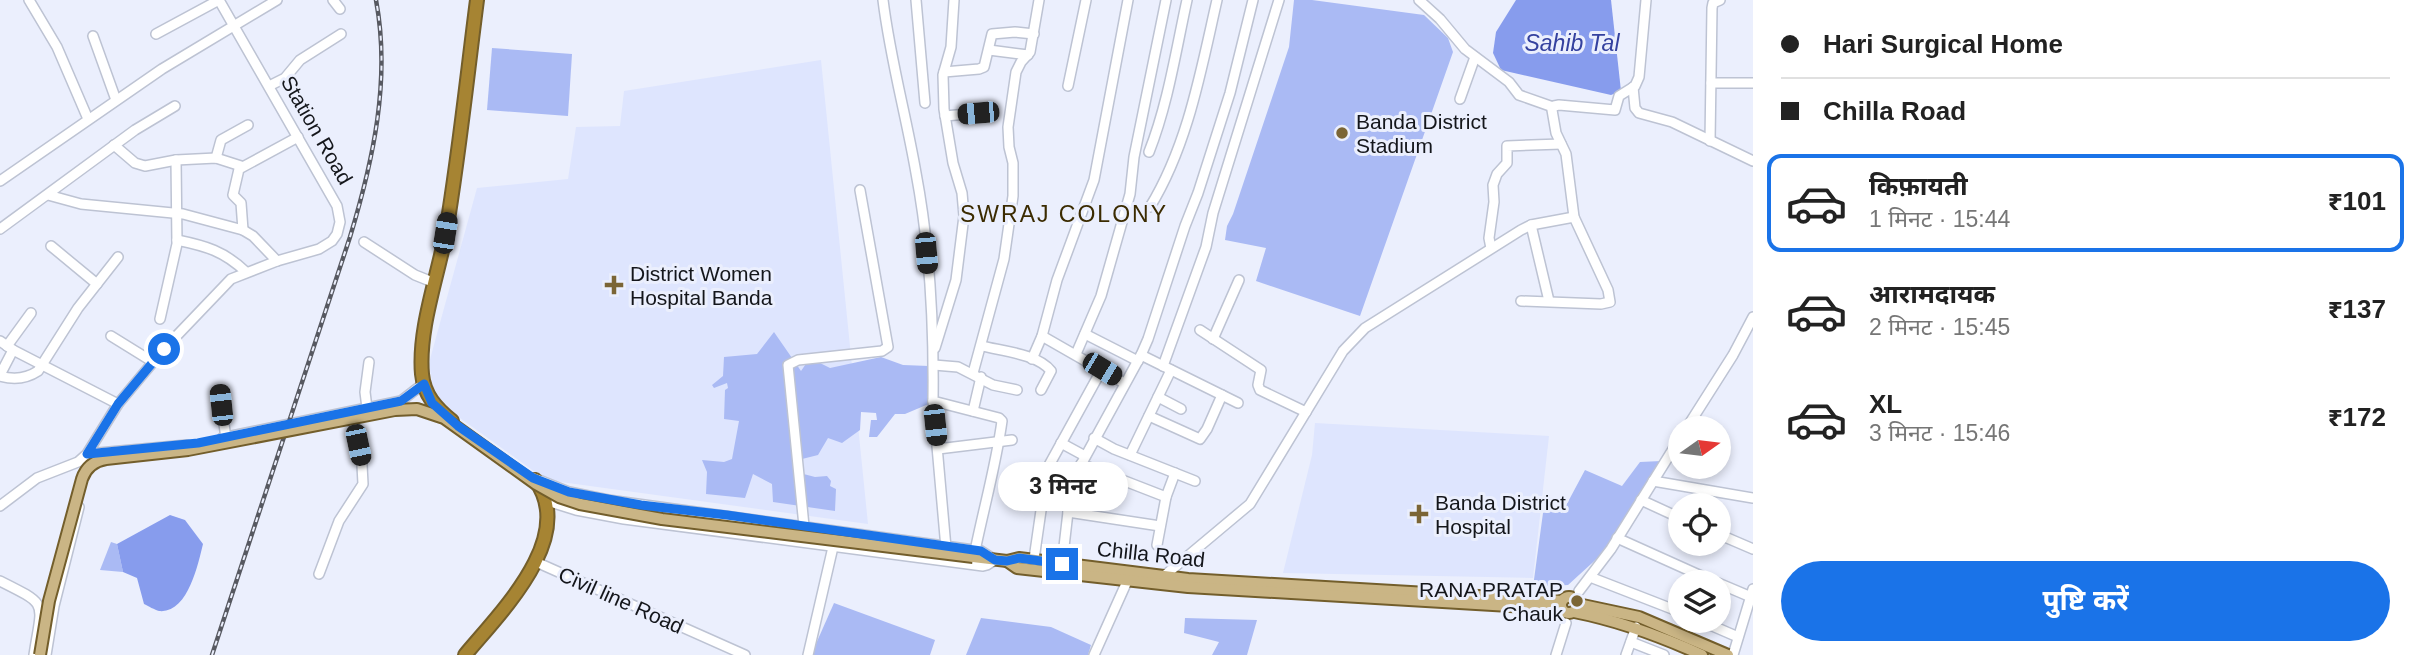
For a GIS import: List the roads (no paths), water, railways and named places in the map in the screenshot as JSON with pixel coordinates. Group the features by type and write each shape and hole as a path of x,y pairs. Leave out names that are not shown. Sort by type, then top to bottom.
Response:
{"highway":[{"path":"465,655 522,586 536,562 546,527 544,500 534,481 440,411 432,403 424,384 424,337 454,177 477,0"}],"main road":[{"path":"40,655 49,601 83,475 87,468 99,460 188,450 395,410 417,409 444,418 534,481"},
{"name":"Chilla Road","path":"534,481 559,498 626,513 974,554 1001,561 1034,559 1129,576 1164,576 1398,595"},
{"path":"1001,561 1017,568 1129,576 1188,587 1398,595 1570,606 1639,617 1731,655"},
{"path":"1570,606 1636,627 1702,655"}],"street":[{"path":"29,0 57,47 88,119"},
{"path":"156,34 219,0"},
{"name":"Station Road","path":"87,454 118,404 222,287 246,272 327,245 337,234 341,222 337,205 219,0"},
{"path":"0,181 116,100 277,0"},
{"path":"333,0 340,9"},
{"path":"883,0 924,228 934,350 933,401 946,548"},
{"path":"916,0 925,103"},
{"path":"934,350 956,280 964,216 962,193 944,116 944,72 951,47 954,0"},
{"path":"973,411 982,345 1004,259 1013,196 1013,163 1008,141 1016,72 1028,55 1034,34 1038,0"},
{"path":"1068,86 1086,0"},
{"path":"1032,359 1042,336 1057,280 1094,180 1128,0"},
{"path":"1076,354 1105,286 1130,194 1134,157 1166,0"},
{"path":"1149,152 1173,68 1187,0"},
{"path":"1150,207 1171,170 1179,146 1217,0"},
{"path":"1062,564 1074,481 1094,438 1140,358 1230,93 1253,0"},
{"path":"1130,455 1158,397 1206,247 1213,214 1279,0"},
{"path":"1419,0 1440,19 1465,49 1510,82 1522,96 1553,107 1559,105 1615,110 1619,96 1638,82 1646,0"},
{"path":"1710,141 1713,3 1720,0"},
{"path":"269,86 285,78 300,60 341,34"},
{"path":"944,72 982,69 992,34 1034,34"},
{"path":"93,36 116,100"},
{"path":"989,50 1028,55"},
{"path":"1460,99 1475,57"},
{"path":"1711,83 1753,83"},
{"path":"1633,87 1636,111 1672,122 1753,161"},
{"path":"0,229 135,130 175,106"},
{"path":"1521,301 1601,304 1611,302 1574,217 1566,154 1556,133 1553,107"},
{"path":"944,116 978,113"},
{"path":"216,158 221,140 248,125"},
{"path":"243,230 241,203 233,195 238,171 241,166 298,137"},
{"path":"1491,248 1489,233 1494,202 1493,185 1497,174 1507,163 1507,146 1561,144"},
{"path":"114,145 139,165 145,166 176,160 216,158 241,166"},
{"path":"160,319 177,240 176,160"},
{"path":"804,526 788,365 798,360 882,351 888,347 860,190"},
{"path":"48,195 81,204 176,214 243,230 253,236 277,261"},
{"path":"1164,576 1250,504 1353,338 1531,225 1574,217"},
{"path":"1531,225 1549,301"},
{"path":"177,240 212,248 232,259 246,272"},
{"path":"364,242 415,275 435,283"},
{"path":"51,246 97,284"},
{"path":"31,313 7,346 0,376 13,379 32,375 42,365 78,309 118,257"},
{"path":"1213,339 1239,280"},
{"path":"1694,416 1733,355 1753,317"},
{"path":"1200,330 1261,370 1258,385 1260,390 1306,412"},
{"path":"1085,334 1167,368 1238,403"},
{"path":"111,336 153,362"},
{"path":"1042,336 1124,383"},
{"path":"982,345 1032,359 1051,368 1041,390"},
{"path":"7,346 118,404"},
{"path":"366,408 365,387 369,362"},
{"path":"933,365 958,367 993,385 1017,390"},
{"path":"1034,559 1047,469 1102,369"},
{"path":"0,506 37,478 78,461 87,454 186,445 226,438 401,401 424,384"},
{"path":"219,390 226,438"},
{"path":"1149,416 1200,439 1222,395"},
{"path":"1158,397 1181,409"},
{"path":"534,481 608,500 804,526 974,554 986,496 998,456 1001,419 933,401"},
{"path":"319,574 332,535 363,484 351,411"},
{"path":"1094,438 1195,481"},
{"path":"938,449 1012,440"},
{"path":"46,655 54,606 90,471 104,464 254,443"},
{"path":"1061,443 1083,460 1166,497"},
{"path":"1556,655 1570,606 1668,457"},
{"path":"1157,545 1166,497 1175,474"},
{"path":"1653,481 1753,498"},
{"path":"544,500 576,510 624,519 833,547 982,566 1001,561"},
{"path":"1641,500 1668,512"},
{"path":"1068,512 1160,526"},
{"path":"1617,538 1689,570"},
{"path":"1731,540 1753,549"},
{"path":"808,655 833,547"},
{"name":"Civil line Road","path":"536,562 745,655"},
{"path":"1094,655 1129,576"},
{"path":"1590,577 1668,607"},
{"path":"0,581 35,599 40,605 34,655"},
{"path":"1731,587 1752,593 1731,655"},
{"path":"1626,655 1636,627"},
{"path":"1728,633 1738,637"},
{"path":"1631,642 1664,655"}],"water":[{"name":"Sahib Tal","path":"1516,0 1611,0 1621,91 1611,95 1501,70 1493,53 1496,32"},
{"path":"170,515 185,520 203,544 195,575 184,596 169,610 159,611 144,604 137,578 123,572 117,544"}],"railway":[{"path":"212,655 350,237 366,179 377,120 382,60 376,0"}],"place":[{"name":"Banda District Stadium","path":"1342,133"},
{"name":"District Women Hospital Banda","path":"614,285"},
{"name":"Banda District Hospital","path":"1419,514"},
{"name":"RANA PRATAP Chauk","path":"1577,601"}],"district":[{"name":"SWRAJ COLONY","path":"1064,214"}]}
